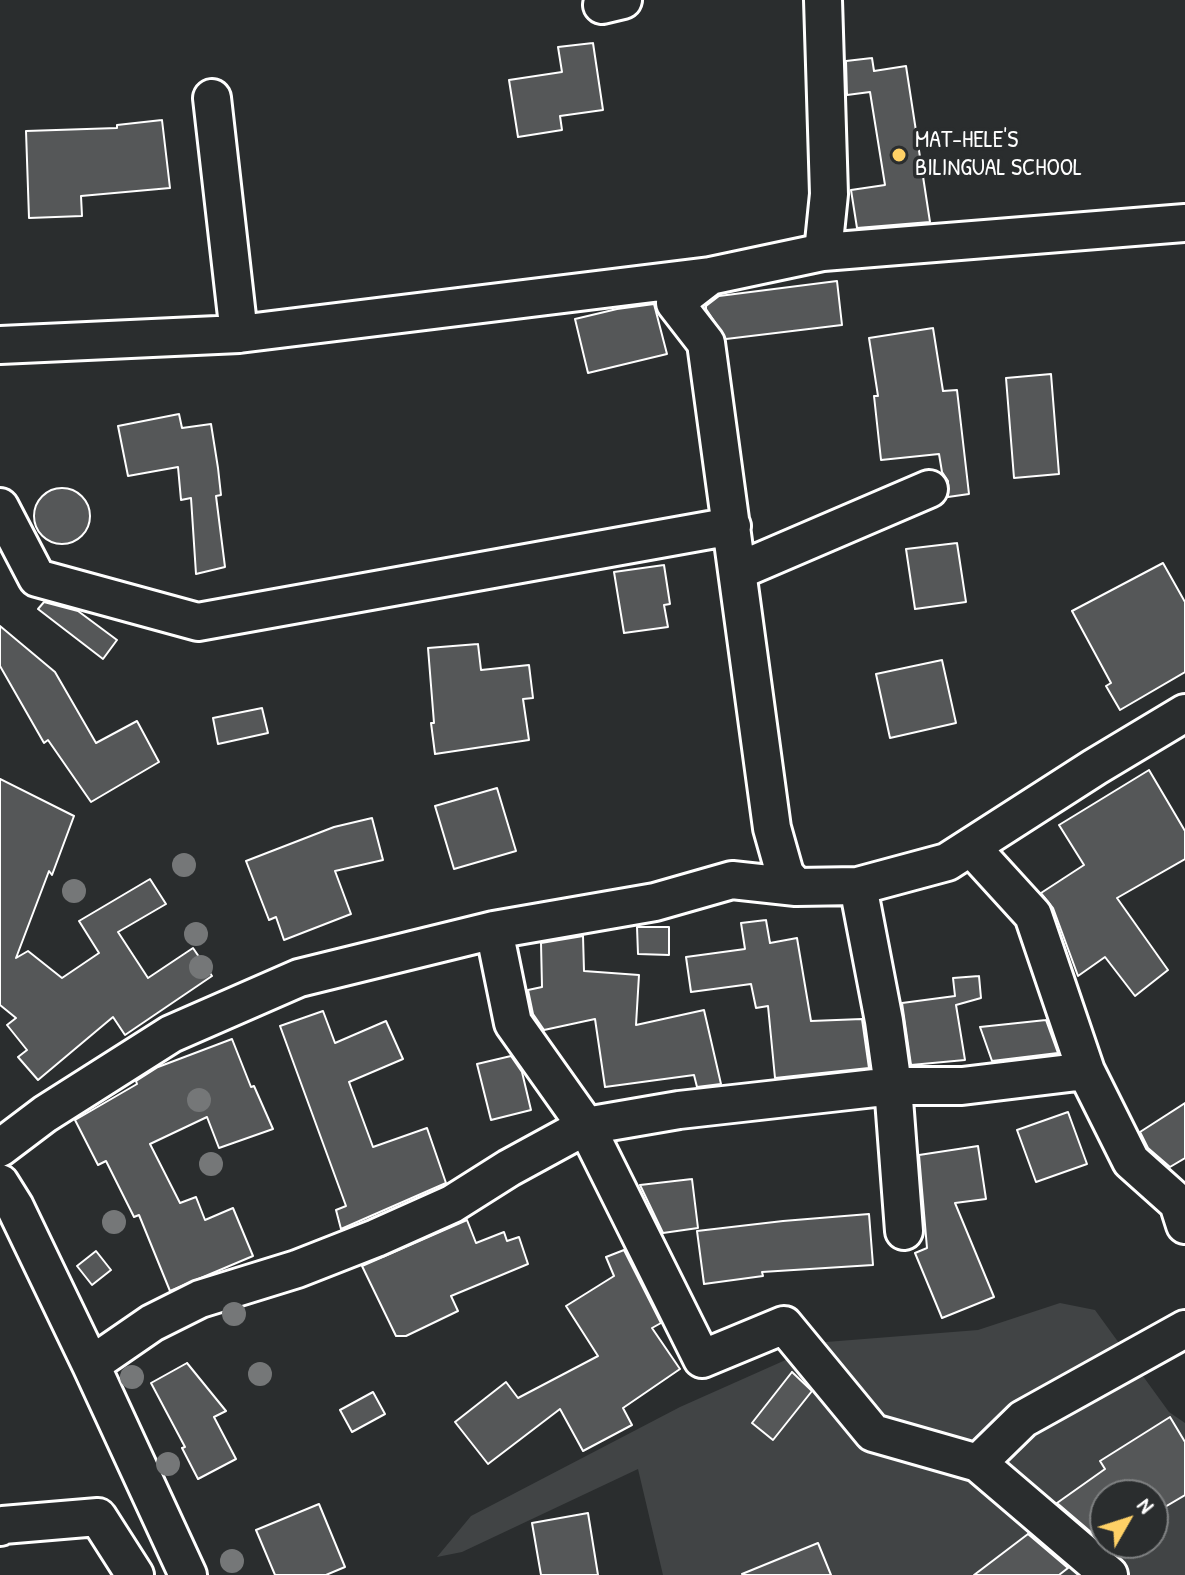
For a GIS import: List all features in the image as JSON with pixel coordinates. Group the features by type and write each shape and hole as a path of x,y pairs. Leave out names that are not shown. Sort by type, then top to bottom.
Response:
{"street":[{"path":"823,0 829,194 823,252"},
{"path":"212,98 239,334"},
{"path":"0,345 239,334 710,276 823,252 1185,223"},
{"path":"710,276 675,303 706,343 772,828 785,874 796,887"},
{"path":"738,571 929,489"},
{"path":"0,507 37,578 198,622 732,526"},
{"path":"0,1148 45,1114 171,1034 299,978 494,930 655,902 732,880 796,887 858,886 947,862 1185,713"},
{"path":"732,880 772,828"},
{"path":"971,847 1033,915 1086,1071 1131,1161 1183,1209"},
{"path":"858,886 893,1086 904,1231"},
{"path":"494,930 513,1023 586,1126 702,1359 784,1325 873,1433 978,1463 1109,1575"},
{"path":"91,1365 152,1323 200,1299 297,1269 452,1204 509,1168 586,1126 679,1110 893,1086 962,1086 1086,1071"},
{"path":"0,1183 15,1207 91,1365 188,1575"},
{"path":"978,1463 1023,1419 1185,1329"},
{"path":"0,1527 98,1517 135,1575"}],"shaded area":[{"path":"1060,1303 1095,1310 1169,1412 1185,1423 1185,1575 663,1575 638,1469 462,1552 437,1557 471,1516 680,1407 826,1342 978,1330"}],"building":[{"path":"593,43 603,110 560,116 562,130 518,137 509,80 562,72 558,47"},
{"path":"872,58 874,71 906,66 930,222 857,228 851,190 885,185 870,92 847,95 846,61"},
{"path":"162,120 170,188 81,196 82,216 29,218 26,131 117,128 117,125"},
{"path":"837,281 842,325 726,339 706,309 719,296"},
{"path":"654,304 667,354 588,373 575,319"},
{"path":"933,328 943,391 957,390 969,494 948,497 948,481 942,472 939,454 881,460 874,396 878,396 869,338"},
{"path":"1051,374 1059,474 1014,478 1006,378"},
{"path":"179,414 182,428 211,424 221,495 216,496 225,567 196,574 191,498 181,500 178,467 128,476 118,426"},
{"path":"62,488 82,496 90,516 82,536 62,544 42,536 34,516 42,496"},
{"path":"957,543 966,602 915,609 906,549"},
{"path":"1163,563 1185,602 1185,672 1120,710 1106,686 1111,683 1072,611"},
{"path":"664,565 670,604 664,605 668,627 624,633 614,572"},
{"path":"44,602 78,611 117,640 103,659 38,609"},
{"path":"0,626 55,672 96,743 137,721 159,762 91,802 48,740 44,743 0,666"},
{"path":"478,644 481,670 529,665 533,698 523,699 529,740 435,754 428,648"},
{"path":"942,660 956,723 890,738 876,674"},
{"path":"262,708 268,733 218,744 213,718"},
{"path":"1149,770 1185,831 1185,859 1117,898 1168,970 1135,996 1105,957 1078,976 1053,908 1041,893 1084,865 1059,825"},
{"path":"0,779 74,816 16,958 28,951 62,978 99,953 79,921 150,879 166,904 118,932 148,978 193,948 212,976 125,1035 113,1017 38,1080 18,1057 27,1050 7,1025 16,1018 0,1005"},
{"path":"497,788 516,851 454,869 435,806"},
{"path":"372,818 383,860 335,871 351,914 284,940 276,917 269,920 246,861 334,827"},
{"path":"766,920 770,943 797,938 811,1021 862,1019 869,1068 775,1078 768,1006 756,1008 751,984 691,992 686,957 745,949 741,923"},
{"path":"637,927 669,927 669,955 638,954"},
{"path":"583,936 584,971 639,975 636,1025 704,1010 721,1084 697,1087 694,1075 605,1087 595,1019 544,1030 533,1014 528,990 542,987 541,943"},
{"path":"979,976 981,998 956,1005 965,1060 911,1065 902,1003 955,996 953,978"},
{"path":"323,1011 335,1043 386,1021 403,1059 349,1082 373,1147 427,1128 446,1183 341,1229 336,1210 346,1206 280,1026"},
{"path":"1046,1020 1058,1053 992,1061 980,1027"},
{"path":"232,1039 251,1087 254,1086 273,1129 219,1148 207,1117 150,1144 180,1203 196,1197 205,1220 233,1208 253,1256 170,1291 139,1215 134,1217 106,1161 98,1165 75,1120 137,1084 136,1081 158,1067"},
{"path":"511,1056 522,1072 531,1110 491,1120 477,1064"},
{"path":"1185,1103 1185,1158 1170,1167 1148,1148 1140,1132"},
{"path":"1068,1112 1087,1164 1036,1182 1017,1130"},
{"path":"978,1146 986,1199 955,1203 994,1297 942,1318 915,1253 927,1248 919,1155"},
{"path":"692,1179 698,1228 663,1233 640,1185"},
{"path":"869,1214 873,1265 762,1272 763,1276 704,1284 697,1231"},
{"path":"467,1220 476,1243 504,1232 507,1241 519,1237 528,1264 451,1296 458,1311 406,1336 396,1336 362,1266"},
{"path":"624,1250 661,1323 652,1328 680,1369 623,1408 632,1425 583,1451 560,1409 488,1464 455,1422 506,1382 518,1398 598,1356 566,1306 614,1276 606,1257"},
{"path":"96,1251 111,1270 92,1285 77,1266"},
{"path":"187,1363 226,1411 214,1417 236,1459 198,1479 151,1383"},
{"path":"792,1372 812,1391 773,1440 752,1423"},
{"path":"373,1392 385,1414 352,1432 340,1410"},
{"path":"1170,1417 1185,1442 1185,1495 1169,1504 1169,1479 1091,1479 1105,1469 1100,1461"},
{"path":"1089,1480 1089,1530 1057,1503"},
{"path":"319,1504 345,1567 326,1575 275,1575 256,1530"},
{"path":"588,1513 598,1575 541,1575 532,1523"},
{"path":"1028,1534 1068,1568 1059,1575 974,1575"},
{"path":"818,1543 831,1575 742,1574"}],"place":[{"name":"MAT-HELE'S BILINGUAL SCHOOL","path":"899,155"}]}
